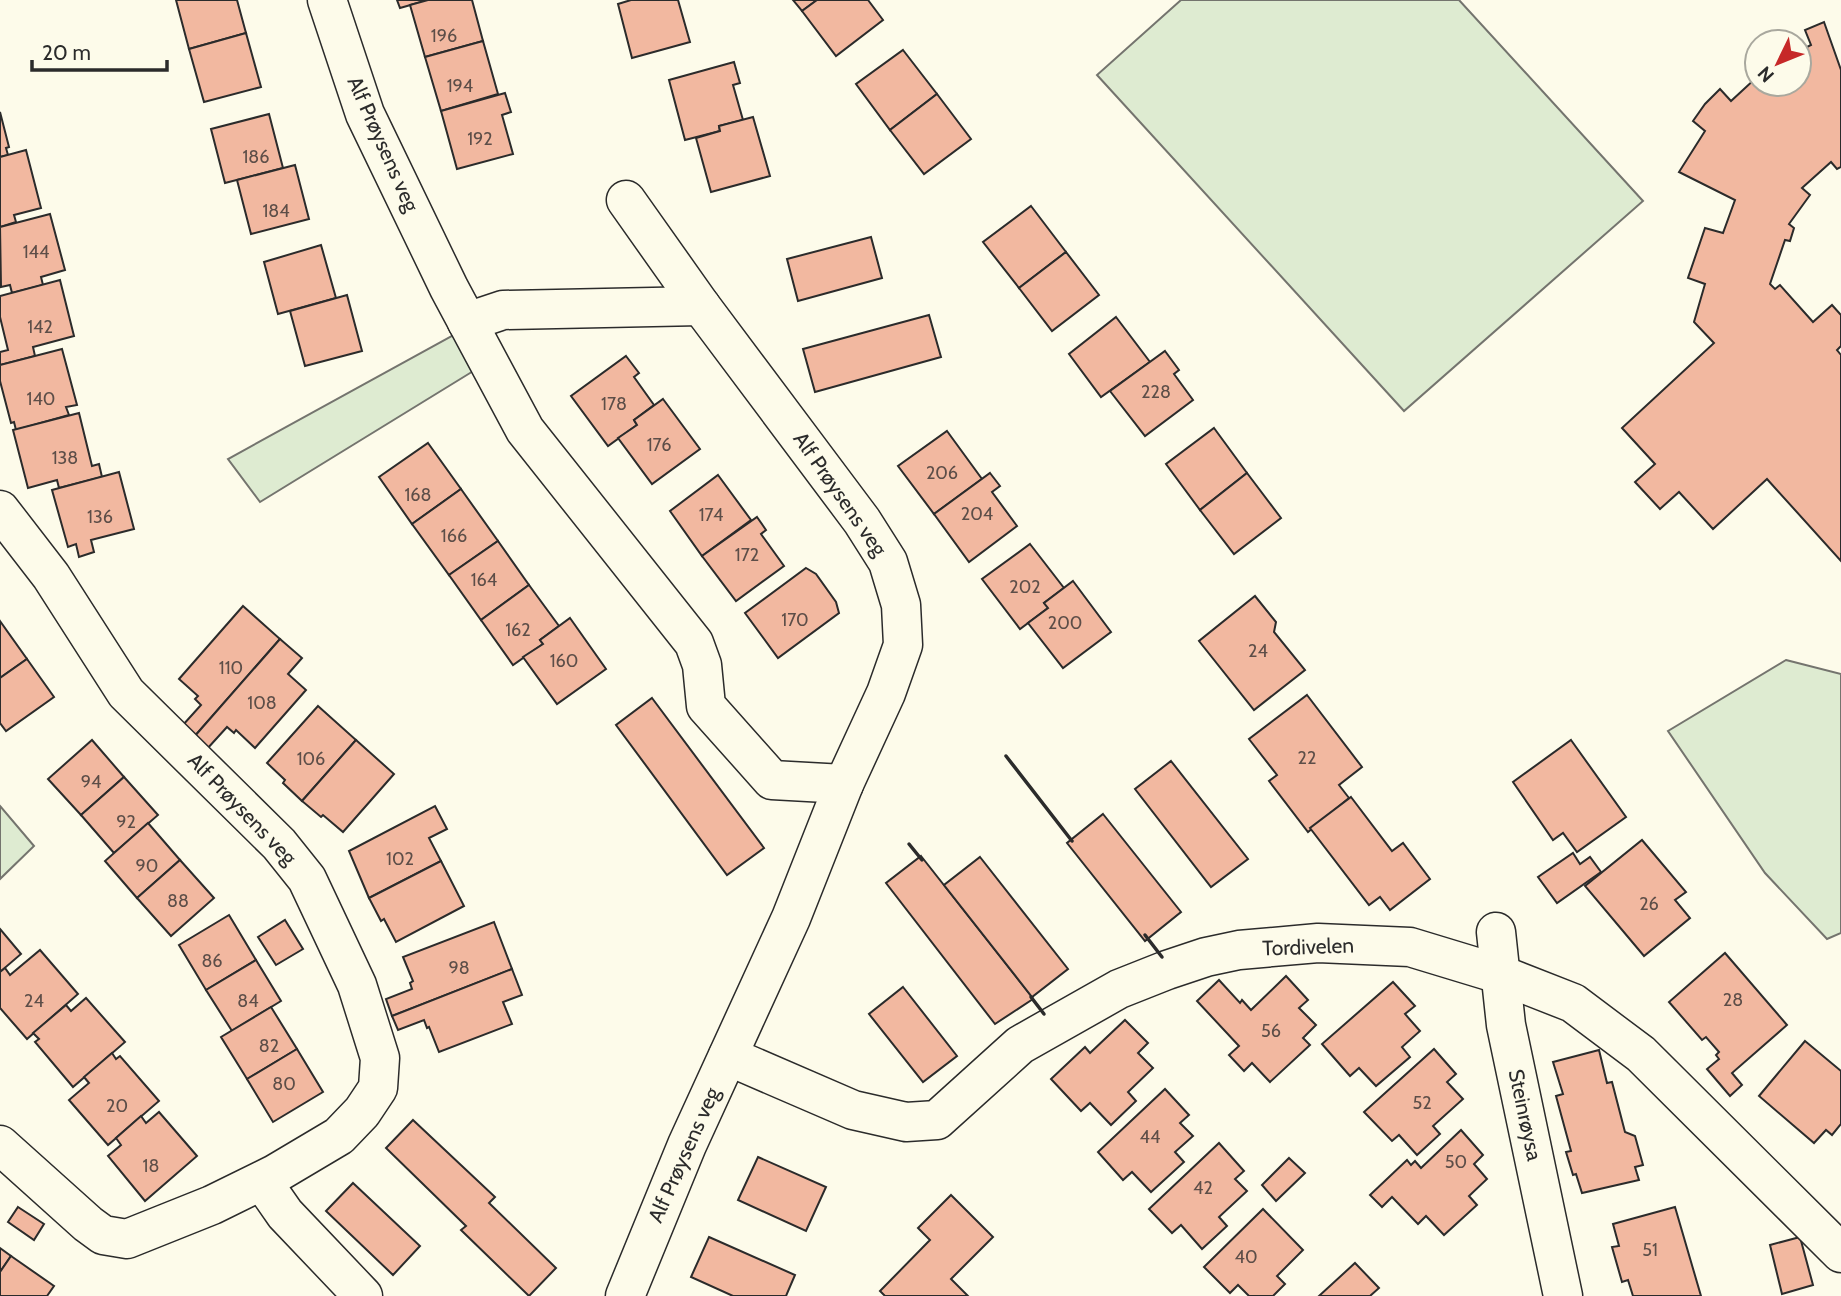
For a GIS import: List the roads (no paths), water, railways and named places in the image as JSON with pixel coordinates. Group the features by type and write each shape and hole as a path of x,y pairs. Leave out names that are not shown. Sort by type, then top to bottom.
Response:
{"street":[{"name":"Alf Prøysens veg","path":"327,0 365,114 467,322 525,429 694,643 702,665 706,706 772,780 844,784"},
{"name":"Alf Prøysens veg","path":"625,1296 671,1182 791,918 844,784 886,693 903,645 901,605 888,562 862,521 701,306 626,200"},
{"path":"467,322 503,310 701,306"},
{"name":"Alf Prøysens veg","path":"0,510 51,576 127,693 279,844 307,879 357,985 380,1058 378,1087 362,1112 339,1136 262,1181 212,1205 127,1239 103,1236 0,1145"},
{"name":"Steinrøysa","path":"1496,932 1506,1025 1563,1296"},
{"name":"Tordivelen","path":"728,1056 852,1110 906,1122 937,1120 1020,1045 1119,989 1167,970 1239,950 1318,943 1410,947 1499,974 1573,1003 1641,1054 1841,1253"},
{"path":"262,1181 285,1214 363,1296"}]}
